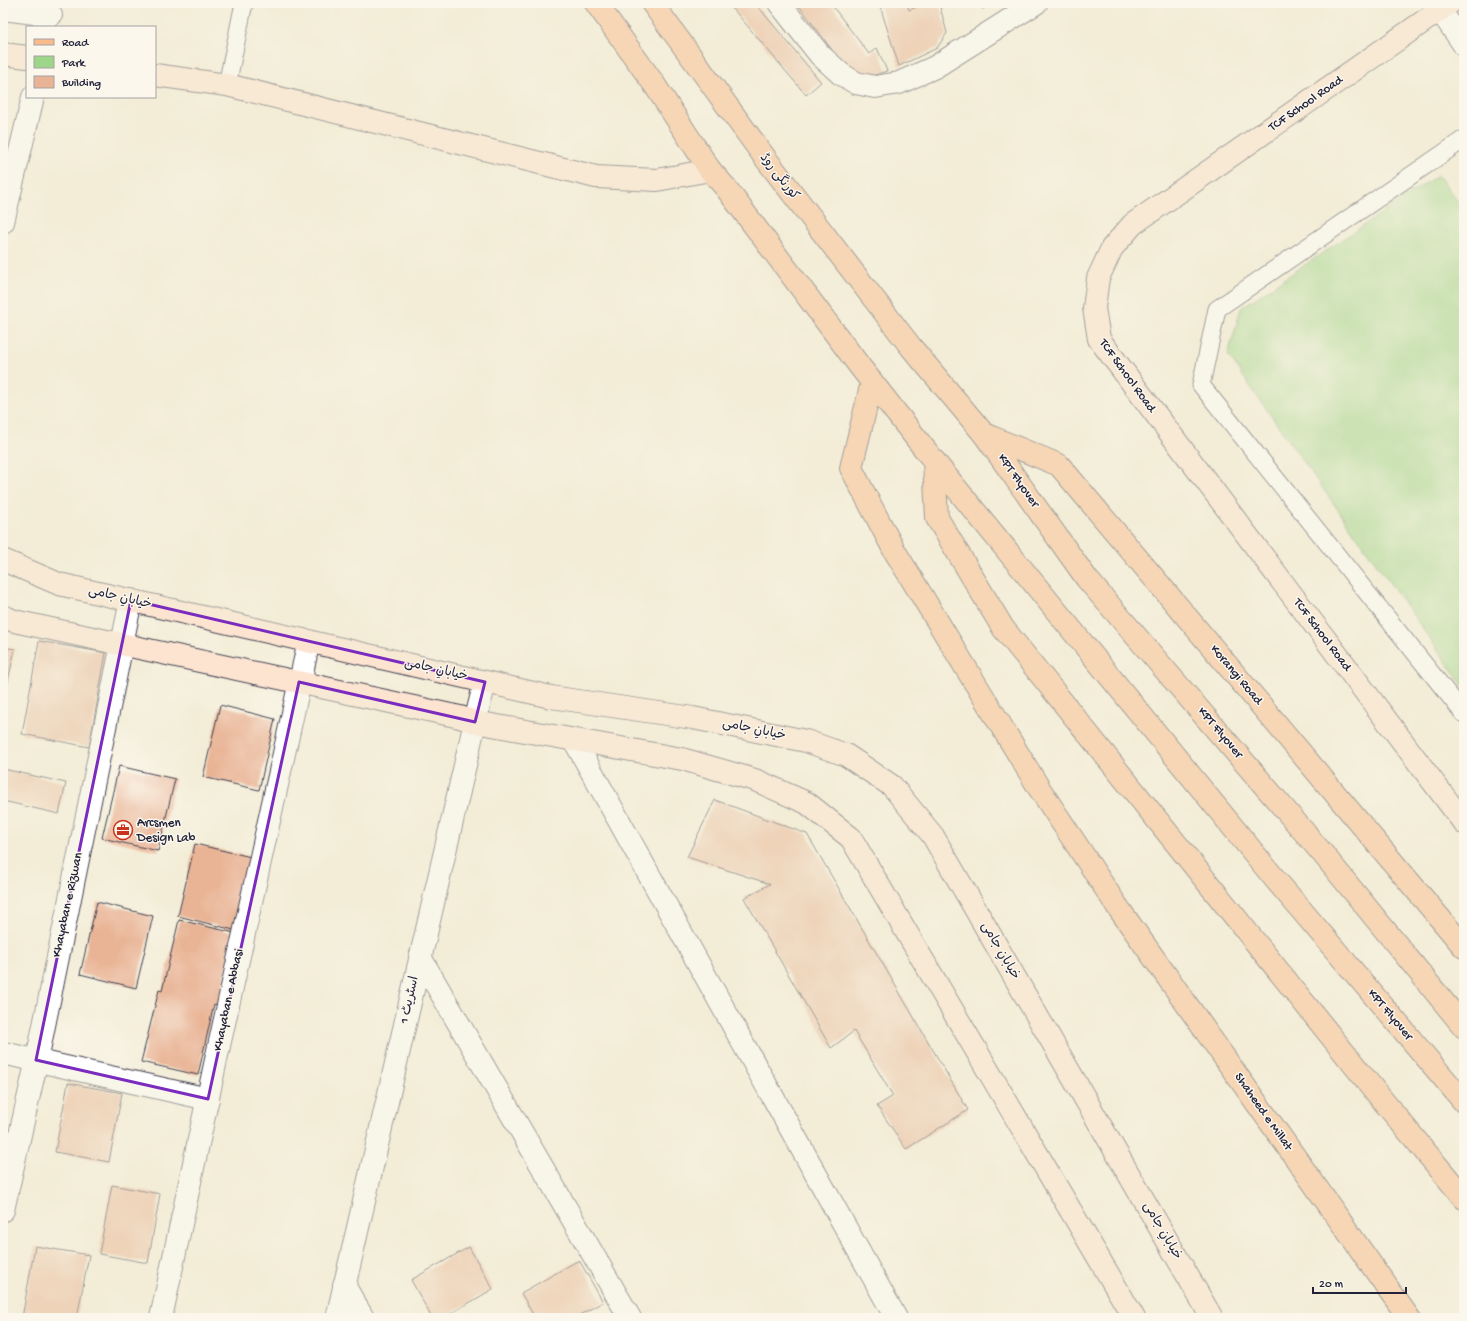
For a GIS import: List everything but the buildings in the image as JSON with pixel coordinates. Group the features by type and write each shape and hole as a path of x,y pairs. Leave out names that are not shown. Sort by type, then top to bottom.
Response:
{"main road":[{"name":"KPT Flyover","path":"596,3 654,84 710,170 726,188 934,461 1275,879 1464,1102"},
{"name":"کورنگی روڈ","path":"652,3 766,160 911,346 984,434"},
{"name":"TCF School Road","path":"1445,6 1133,224 1112,248 1109,254 1098,278 1094,308 1099,339 1464,823"},
{"path":"3,54 26,57"},
{"path":"156,75 227,85 596,177 657,180 710,170"},
{"name":"Shaheed e Millat","path":"867,375 850,468 894,550 1040,788 1117,906 1409,1318"},
{"name":"KPT Flyover","path":"984,434 1087,579 1323,854 1464,1027"},
{"name":"Korangi Road","path":"984,434 1059,465 1464,947"},
{"path":"934,461 937,518 1003,628 1369,1084 1464,1198"},
{"name":"خیابانِ جامی","path":"3,560 59,584 309,642 551,697 693,718 806,741 846,755 892,786 933,836 1212,1318"},
{"path":"3,616 14,621 122,643 467,720 682,759 755,780 807,803 851,838 1134,1318"}],"street":[{"path":"779,3 820,55 841,74 856,83 875,87 899,83 935,67 1036,3"},
{"path":"1445,6 1464,45"},
{"path":"3,9 51,15"},
{"path":"3,222 33,98"},
{"name":"Khayaban e Rizwan","path":"3,1210 36,1060 131,600"},
{"name":"Khayaban e Abbasi","path":"161,1318 208,1099 309,685 309,642"},
{"name":"اسٹریٹ 1","path":"337,1318 420,958 467,720 477,680"},
{"path":"574,740 896,1318"},
{"path":"420,958 630,1318"},
{"path":"3,1052 208,1099"},
{"path":"344,1285 363,1318"}],"lane":[{"path":"227,85 244,3"},
{"path":"1464,139 1217,309 1201,385 1464,714"}],"highlighted area":[{"path":"131,600 485,682 475,722 299,682 208,1099 36,1060"}],"green space":[{"path":"1438,175 1464,210 1464,687 1228,355 1241,308"}],"place":[{"name":"Arcsmen Design Lab","path":"123,830"}]}
